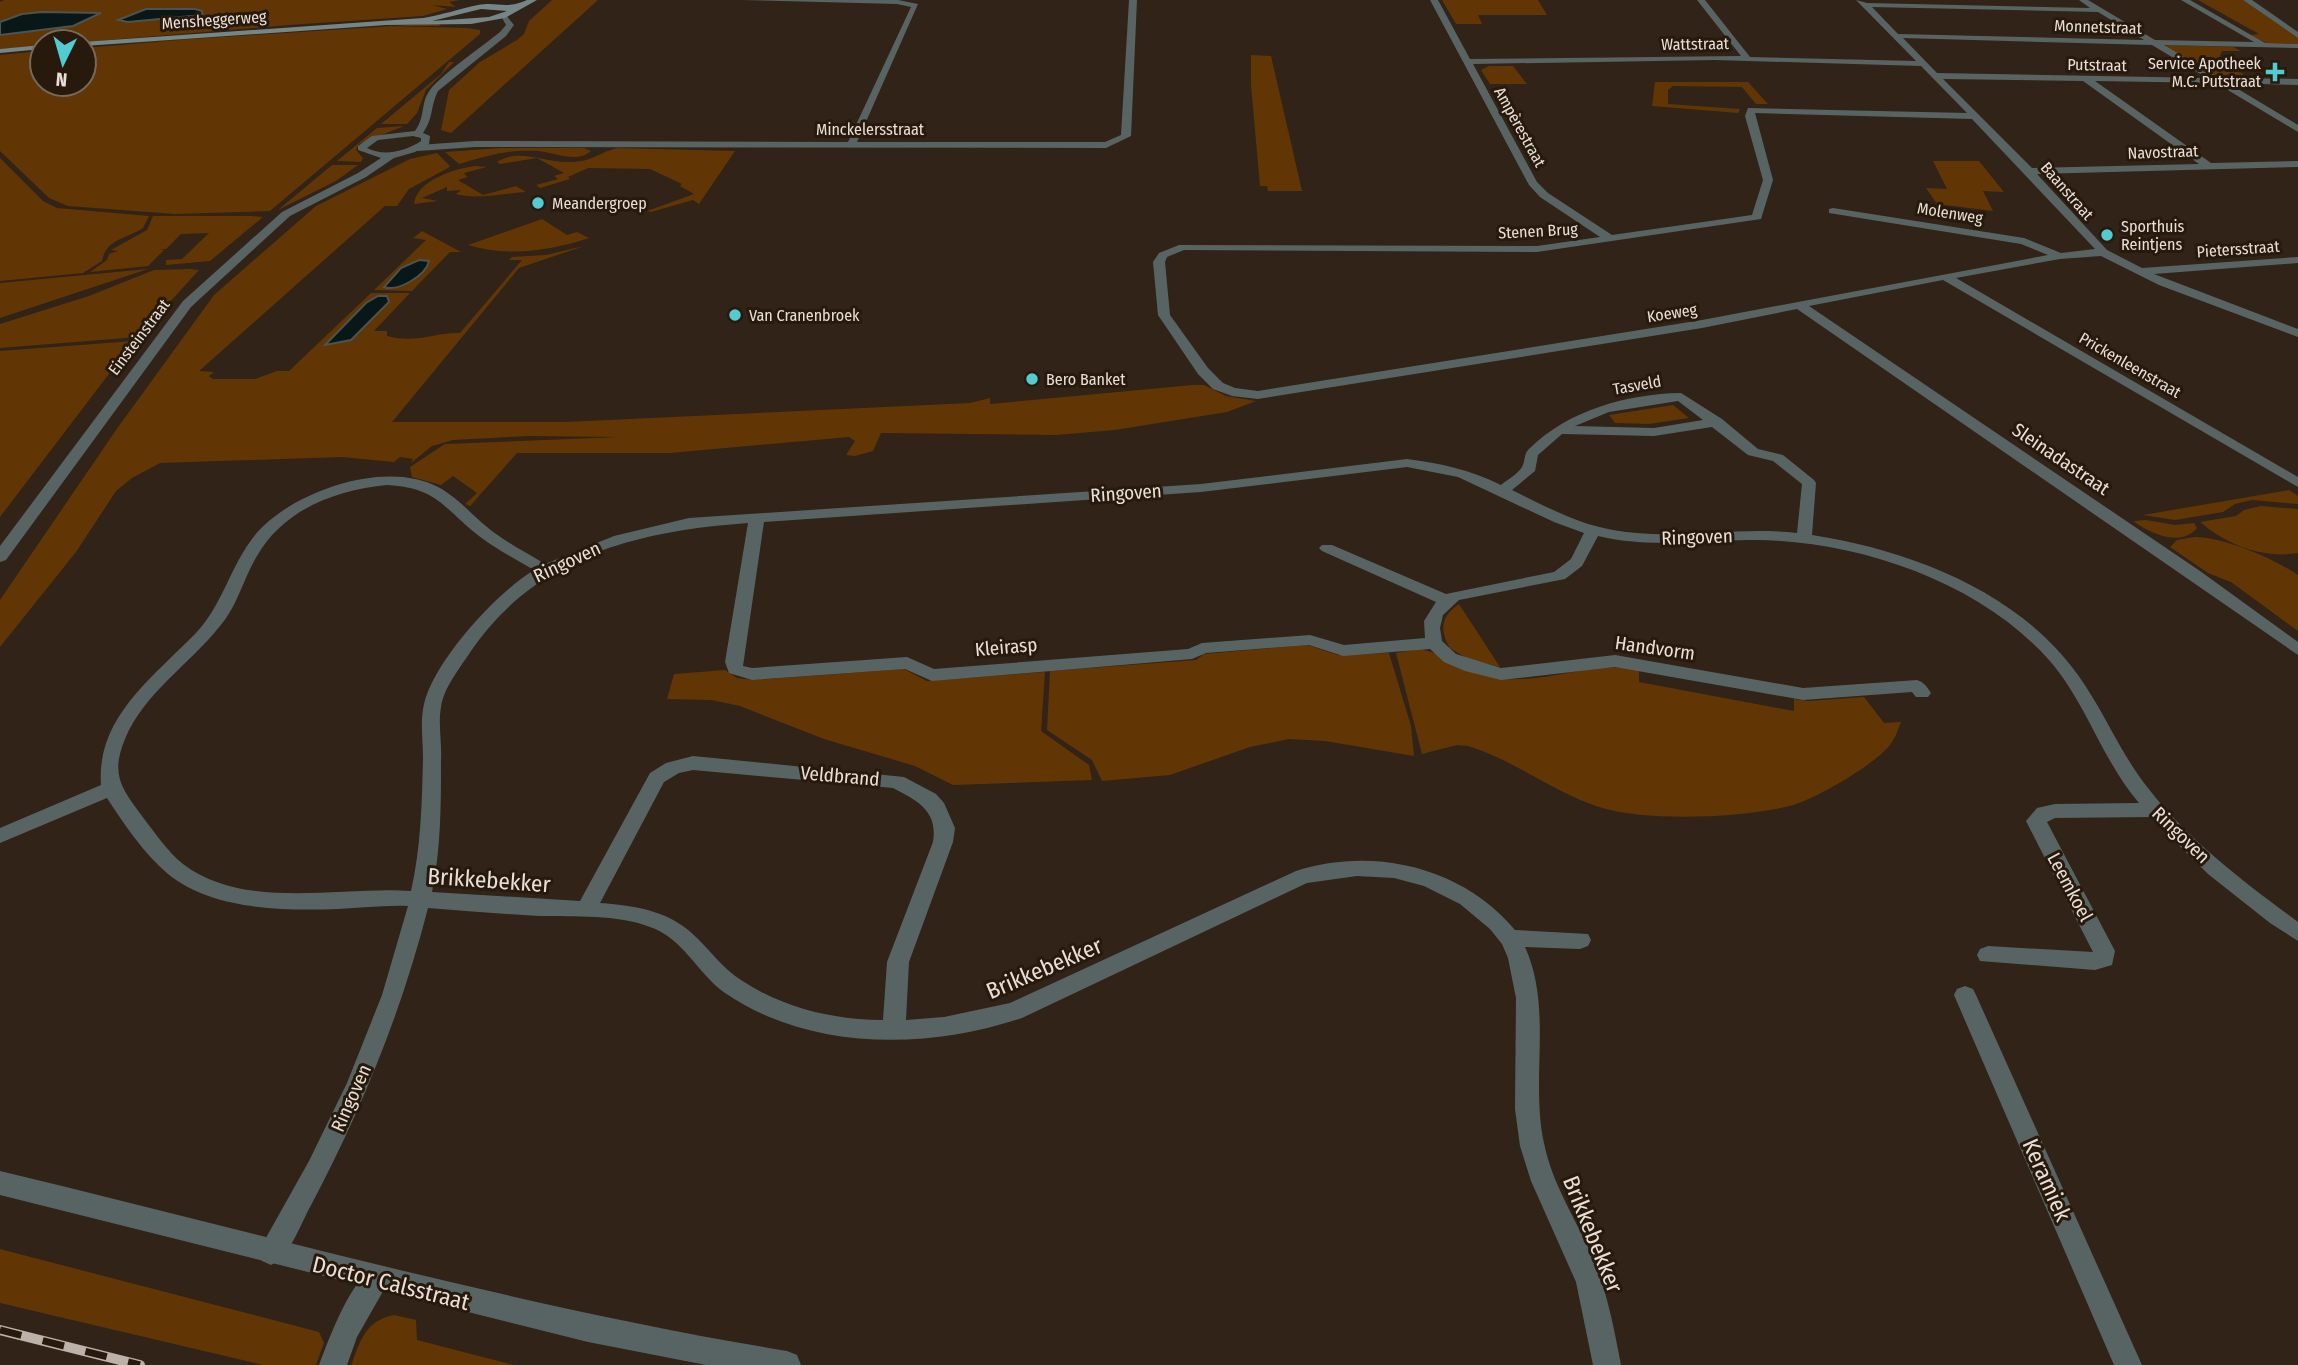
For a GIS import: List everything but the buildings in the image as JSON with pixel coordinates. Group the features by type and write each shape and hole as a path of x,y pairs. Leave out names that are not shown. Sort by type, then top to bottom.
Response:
{"main road":[{"path":"460,18 472,8 507,11 522,0"},
{"path":"460,18 490,20 533,0"},
{"name":"Mensheggerweg","path":"98,43 460,18"},
{"path":"0,51 28,48"}],"street":[{"path":"746,0 898,2 915,6 851,145"},
{"name":"Minckelersstraat","path":"427,141 475,144 1106,145 1122,140 1126,132 1133,0"},
{"name":"Ampèrestraat","path":"1434,0 1538,189 1612,240"},
{"path":"1701,0 1747,58"},
{"path":"1990,0 2001,8"},
{"path":"2083,0 2150,43 2298,130"},
{"path":"2185,0 2264,46"},
{"path":"2247,0 2298,36"},
{"path":"1863,2 2098,10"},
{"name":"Baanstraat","path":"1863,2 2029,171 2103,252 2139,272 2225,307 2298,332"},
{"path":"417,134 428,119 430,96 438,85 510,25 507,11"},
{"path":"490,20 506,29"},
{"name":"Monnetstraat","path":"1898,36 2298,46"},
{"name":"Wattstraat","path":"1466,62 1747,58 1925,64"},
{"name":"Putstraat","path":"1937,76 2298,82"},
{"path":"2086,79 2210,167"},
{"name":"Stenen Brug","path":"1245,395 1218,386 1203,371 1164,315 1159,262 1171,250 1195,246 1537,249 1757,217 1768,180 1749,116 1751,110 1976,116"},
{"path":"397,133 427,113"},
{"path":"371,154 393,154 418,148 427,141 417,134 397,133"},
{"name":"Einsteinstraat","path":"347,180 371,154 362,151 364,143 397,133"},
{"name":"Minckelersstraat","path":"418,148 475,144"},
{"name":"Einsteinstraat","path":"0,557 187,304 286,214 347,180 367,172 393,154"},
{"name":"Navostraat","path":"2029,171 2298,164"},
{"name":"Molenweg","path":"1833,211 2024,241 2060,256"},
{"name":"Koeweg","path":"1245,395 1327,385 1702,324 1945,276 2060,256 2103,252"},
{"name":"Pietersstraat","path":"2139,272 2298,260"},
{"name":"Prickenleenstraat","path":"1945,276 2298,483"},
{"name":"Sleinadastraat","path":"1798,305 2183,566 2298,650"},
{"name":"Tasveld","path":"1504,490 1530,468 1531,454 1581,415 1675,397 1690,401 1753,452 1778,458 1808,483 1804,539"},
{"path":"1560,430 1654,432 1717,422"},
{"name":"Ringoven","path":"271,1252 306,1193 348,1108 384,1020 420,900 429,852 432,705 475,630 511,592 543,569 579,553 648,531 689,523 1201,488 1407,463 1452,468 1504,490 1558,519 1593,531 1634,537 1756,535 1804,539 1877,554 1935,575 2012,620 2061,664 2139,791 2155,810 2244,893 2298,933"},
{"path":"0,836 111,789 111,754 116,734 129,714 215,622 234,590 249,555 263,536 280,520 314,499 377,482 409,482 434,488 482,531 543,569"},
{"name":"Kleirasp","path":"757,517 734,662 735,669 752,674 907,663 932,675 1192,654 1202,648 1310,640 1343,651 1434,643"},
{"path":"1434,643 1432,619 1437,609 1454,596 1559,576 1572,570 1580,561 1593,531"},
{"path":"1327,548 1447,601"},
{"name":"Handvorm","path":"1434,643 1450,658 1471,667 1501,674 1615,661 1803,694 1917,686 1922,693"},
{"name":"Veldbrand","path":"586,911 657,778 673,768 693,764 897,782 929,799 937,808 945,828 943,842 898,962 894,1029"},
{"name":"Brikkebekker","path":"111,789 166,863 215,890 284,900 383,897 586,911 659,920 675,928 731,985 789,1014 851,1027 943,1028 1014,1011 1303,876 1342,869 1377,868 1414,874 1466,899 1484,911 1509,938 1522,972 1527,999 1528,1107 1532,1146 1588,1281 1599,1318 1607,1365"},
{"name":"Leemkoel","path":"1988,955 2095,961 2104,958 2104,951 2036,821 2044,813 2054,811 2155,810"},
{"path":"1509,938 1580,940"},
{"name":"Keramiek","path":"1965,995 2128,1365"},
{"name":"Doctor Calsstraat","path":"0,1183 552,1322 682,1349 787,1365"},
{"path":"333,1365 347,1329 377,1279"}],"shaded area":[{"path":"460,0 449,2 456,7 432,5 447,9 423,16 98,41 98,28 28,28 28,47 0,49 0,2"},
{"path":"552,0 598,0 451,133 441,130 449,90 480,62 524,34 529,21"},
{"path":"1442,0 1538,0 1547,15 1478,15 1482,24 1456,24"},
{"path":"2198,0 2243,0 2298,38 2298,44 2266,43 2250,35 2259,34"},
{"path":"146,9 195,9 202,11 202,15 128,22 118,20"},
{"path":"101,13 73,26 28,28 28,32 0,35 0,22 22,14"},
{"path":"439,23 440,26 393,26"},
{"path":"392,26 480,30 480,34 270,211 175,214 68,206 49,198 0,151 0,55 28,52 28,98 98,98 98,47 180,40 98,45"},
{"path":"2162,46 2233,47 2241,51 2222,51 2215,68 2243,73 2243,76 2208,75"},
{"path":"1251,55 1271,56 1302,191 1268,191 1267,186 1260,186"},
{"path":"449,62 454,62 426,90 417,113 407,124 381,124 441,74"},
{"path":"1489,66 1513,66 1527,84 1490,84 1481,70"},
{"path":"1655,82 1748,82 1768,104 1756,104 1742,87 1673,86 1668,90 1668,104 1740,109 1738,113 1652,106"},
{"path":"404,126 359,144 356,150 363,158 361,162 337,161 377,128"},
{"path":"500,148 584,148 591,151 579,157 572,157 537,151 517,151 459,164 445,152"},
{"path":"618,148 735,151 699,204 693,200 651,212 647,211 694,194 680,186 682,184 650,169 588,168 568,177 570,179 540,188 536,185 558,179 554,176 564,173 537,158 500,164 497,162 513,156 522,156 575,162"},
{"path":"437,153 450,166 448,168 409,189 397,206 385,206 199,371 214,372 209,376 213,379 255,379 277,371 289,371 371,293 410,293 374,331 387,331 387,336 408,339 460,333 522,260 509,260 512,257 546,255 584,246 519,268 392,422 565,422 970,403 990,398 990,404 1193,385 1204,385 1226,396 1256,401 1227,412 1115,430 1056,435 881,433 873,451 855,456 846,455 855,441 849,437 670,453 517,453 470,506 465,504 477,493 453,476 441,485 412,477 410,467 445,444 619,437 529,436 453,440 432,446 411,463 413,459 400,457 394,462 342,457 160,463 132,478 116,491 76,552 0,647 0,600 116,430 214,295 316,206 410,159"},
{"path":"0,158 43,201 57,208 149,216 143,228 112,244 102,261 83,273 0,281"},
{"path":"1933,161 1979,161 2004,192 1983,191 1993,211 1937,204 1926,188 1947,189"},
{"path":"332,165 358,165 336,181 278,210"},
{"path":"475,166 487,167 464,173 467,177 458,180 483,195 516,186 526,192 490,196 464,196 456,194 461,190 447,191 447,187 422,198 438,201 414,204 422,188 429,182 447,173"},
{"path":"153,216 263,217 210,261 166,265 166,260 182,259 209,233 181,234 166,249 160,249 164,250 148,266 90,272 107,260 109,254 118,251 111,250 147,230"},
{"path":"542,219 567,235 577,232 589,238 529,251 498,251 468,245"},
{"path":"422,231 461,252 450,252 412,291 374,290 426,240 413,238"},
{"path":"419,260 429,261 417,277 403,285 384,287 401,268"},
{"path":"148,269 0,318 0,283"},
{"path":"154,270 199,270 138,337 0,348 0,324 89,296"},
{"path":"378,296 387,296 389,302 351,340 325,345 366,303"},
{"path":"134,341 0,517 0,351"},
{"path":"1673,405 1689,418 1649,424 1615,423 1609,415"},
{"path":"2289,490 2298,496 2298,504 2252,500 2235,504 2223,512 2175,520 2143,515"},
{"path":"2261,506 2298,509 2298,553 2272,554 2246,548 2222,537 2200,522 2236,516 2244,510"},
{"path":"2146,520 2175,525 2194,523 2197,528 2182,537 2165,537 2133,521"},
{"path":"2194,537 2219,540 2248,550 2298,575 2298,631 2231,582 2208,573 2170,547 2177,540"},
{"path":"1459,604 1500,667 1468,659 1450,648 1443,629 1445,618"},
{"path":"1307,645 1338,655 1389,653 1411,726 1414,756 1325,741 1289,739 1250,747 1170,775 1102,781 1092,760 1047,730 1050,671 1196,660 1204,654"},
{"path":"1420,649 1480,674 1505,679 1539,678 1589,669 1639,669 1639,682 1794,711 1794,699 1808,701 1864,697 1884,723 1901,722 1891,743 1871,763 1828,789 1790,806 1694,817 1619,812 1582,801 1501,759 1468,746 1457,745 1422,754 1396,653"},
{"path":"904,669 927,681 1045,672 1041,731 1089,765 1092,780 953,785 915,766 824,739 740,706 711,700 667,699 674,674 725,670 737,678 754,680"},
{"path":"0,1249 319,1332 324,1343 316,1365 263,1365 0,1303"},
{"path":"394,1315 416,1320 417,1340 514,1365 351,1365 361,1340 370,1327"}],"railway":[{"path":"0,1330 140,1365"}],"place":[{"name":"Service Apotheek M.C. Putstraat","path":"2275,72"},
{"name":"Meandergroep","path":"538,203"},
{"name":"Sporthuis Reintjens","path":"2107,235"},
{"name":"Van Cranenbroek","path":"735,315"},
{"name":"Bero Banket","path":"1032,379"}]}
